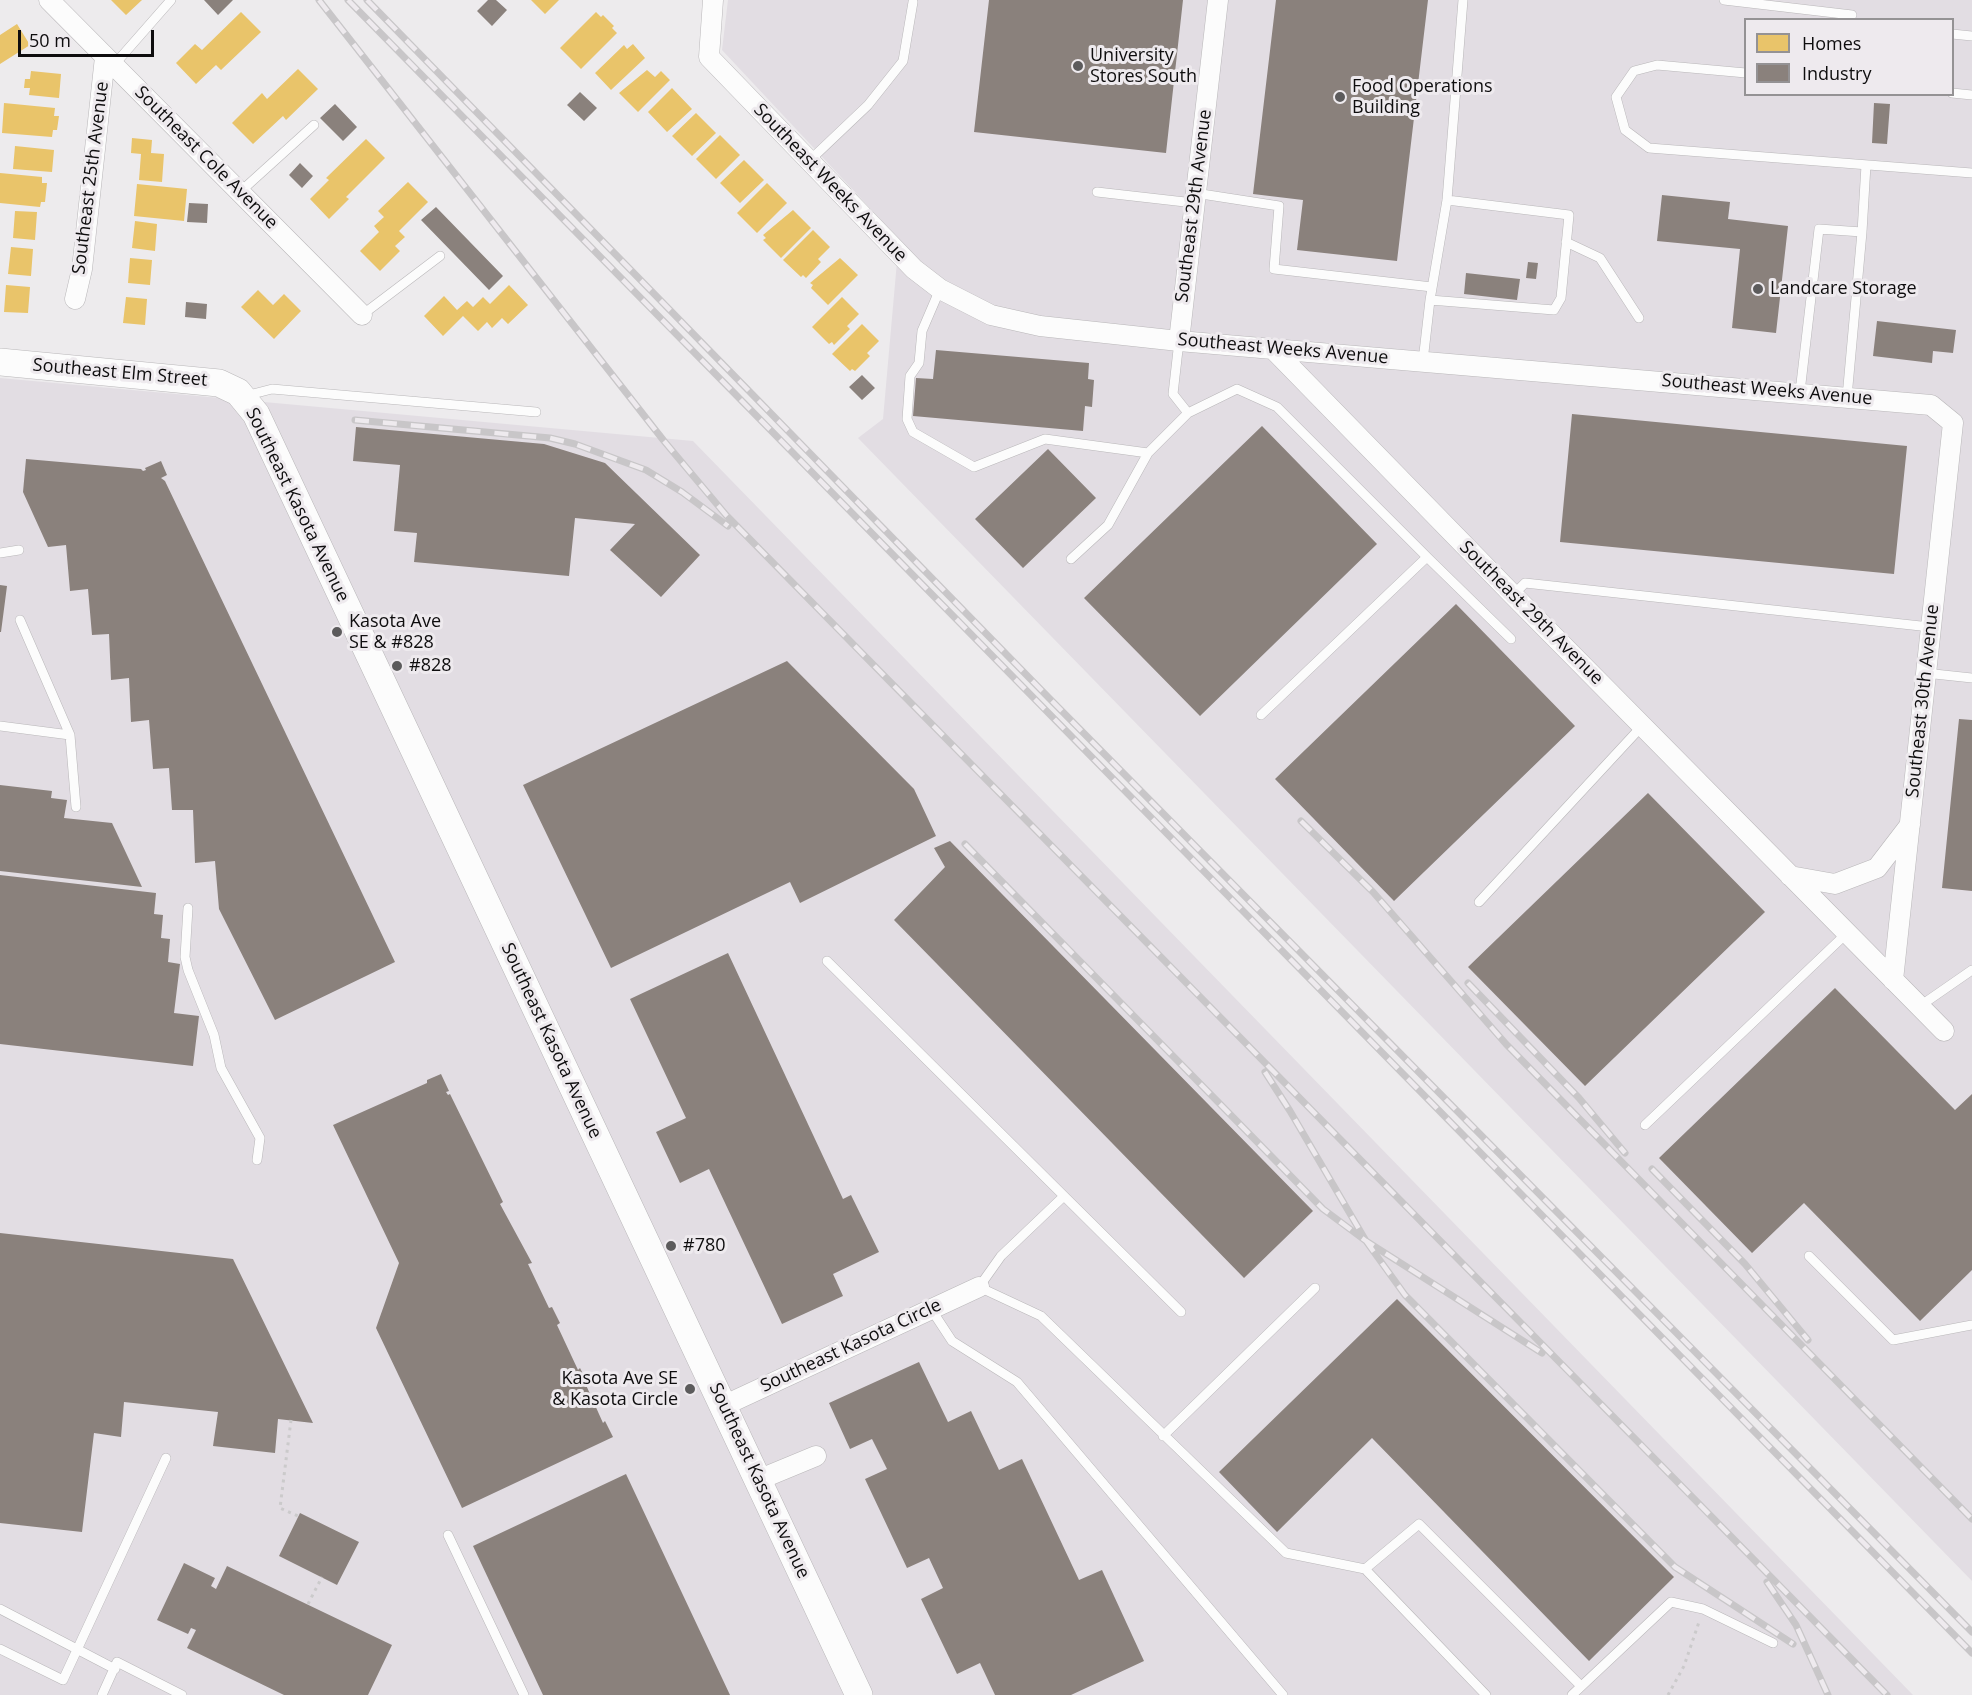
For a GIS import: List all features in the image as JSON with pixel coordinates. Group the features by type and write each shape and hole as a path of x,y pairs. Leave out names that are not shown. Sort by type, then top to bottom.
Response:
{"street":[{"name":"Southeast Cole Avenue","path":"49,0 362,315"},
{"name":"Southeast Weeks Avenue","path":"713,0 709,57 808,162 914,269 940,289 991,315 1014,321 1179,341 1800,392 1931,405 1953,423"},
{"name":"Southeast 29th Avenue","path":"1179,341 1218,0"},
{"name":"Southeast 25th Avenue","path":"75,298 82,269 110,61"},
{"name":"Southeast 29th Avenue","path":"1273,349 1513,596 1944,1031"},
{"name":"Southeast Elm Street","path":"0,362 219,382 240,394"},
{"name":"Southeast Kasota Avenue","path":"240,394 261,424 859,1695"},
{"name":"Southeast 30th Avenue","path":"1893,980 1953,423"},
{"path":"1790,876 1835,884 1877,868 1910,825"},
{"name":"Southeast Kasota Circle","path":"723,1406 979,1287"},
{"path":"758,1480 816,1456"}],"lane":[{"path":"110,61 171,0"},
{"path":"1423,361 1430,300 1447,200 1463,0"},
{"path":"1724,0 1852,15"},
{"path":"808,162 868,105 903,61 913,2"},
{"path":"1954,34 1972,36"},
{"path":"1744,73 1657,64 1634,71 1616,97 1625,130 1649,148 1972,173"},
{"path":"1954,93 1972,95"},
{"path":"240,192 314,125"},
{"path":"1847,397 1866,165"},
{"path":"1097,192 1279,206 1274,269 1432,287"},
{"path":"1430,300 1554,310 1561,298 1569,215 1447,200"},
{"path":"1800,392 1819,229 1862,232"},
{"path":"1566,242 1600,258 1639,318"},
{"path":"362,315 440,256"},
{"path":"940,289 922,331 919,363 910,376 907,419 914,432 974,467 1045,439 1148,453"},
{"path":"1179,341 1173,394 1188,413"},
{"path":"240,394 272,388 536,412"},
{"path":"1071,559 1108,525 1148,453 1188,413 1237,389 1277,406 1511,639"},
{"path":"0,553 19,550"},
{"path":"1261,715 1427,557"},
{"path":"1513,596 1525,583 1930,627"},
{"path":"20,620 70,735 76,807"},
{"path":"1925,673 1972,678"},
{"path":"0,726 70,735"},
{"path":"1479,902 1642,726"},
{"path":"188,908 185,957 188,970 214,1035 221,1068 260,1138 257,1160"},
{"path":"1645,1125 1847,933"},
{"path":"827,961 1181,1312"},
{"path":"1920,1006 1972,969"},
{"path":"1064,1196 1001,1256 979,1287 1041,1316 1286,1553 1365,1569 1486,1695"},
{"path":"1809,1256 1893,1340 1972,1326"},
{"path":"1163,1436 1315,1288"},
{"path":"931,1309 952,1341 1017,1382 1283,1695"},
{"path":"0,1649 63,1680 79,1650 166,1458"},
{"path":"1365,1569 1419,1524 1581,1686"},
{"path":"448,1535 524,1695"},
{"path":"1572,1695 1671,1602 1703,1609 1773,1643"},
{"path":"0,1609 115,1669"},
{"path":"102,1695 117,1662 182,1695"}],"path":[{"path":"291,1420 280,1508 298,1516"},
{"path":"308,1604 322,1577"},
{"path":"1668,1695 1684,1666 1703,1609"}],"shaded area":[{"path":"728,0 1972,0 1972,1581 858,438 883,419 899,239 722,50"},
{"path":"0,378 693,441 1913,1695 0,1695"}],"building: Homes":[{"path":"111,0 142,0 126,15"},
{"path":"531,0 559,0 545,14"},
{"path":"241,12 261,32 221,70 216,65 196,84 176,63 195,44 202,50"},
{"path":"596,12 601,17 603,15 614,26 612,28 617,33 581,69 560,48"},
{"path":"17,24 30,45 0,64 0,35"},
{"path":"633,44 645,58 611,90 595,73 624,45 627,49"},
{"path":"298,69 318,89 286,120 283,116 253,144 232,123 262,93 267,99"},
{"path":"647,70 655,77 661,71 670,80 638,112 619,93"},
{"path":"31,71 61,74 59,98 29,95 30,88 24,88 25,79 30,79"},
{"path":"672,88 692,109 667,132 648,112"},
{"path":"4,103 55,108 54,116 59,116 57,130 53,130 52,137 2,133"},
{"path":"696,113 716,133 692,156 672,136"},
{"path":"720,135 740,155 716,179 696,159"},
{"path":"132,138 152,140 151,153 164,154 162,182 139,180 141,154 131,153"},
{"path":"366,139 385,158 346,197 349,199 329,219 310,199 329,180 326,178"},
{"path":"15,146 54,150 52,172 13,169"},
{"path":"744,160 764,180 740,203 720,183"},
{"path":"0,173 42,177 42,183 47,183 45,202 41,202 40,207 0,203"},
{"path":"408,182 428,202 399,231 405,237 395,246 400,251 380,271 360,251 379,232 374,226 384,217 378,211"},
{"path":"767,183 787,203 757,233 737,213"},
{"path":"137,184 187,189 184,221 134,216"},
{"path":"793,210 811,228 781,258 763,240 766,238 763,235"},
{"path":"15,211 37,212 35,240 13,238"},
{"path":"135,221 157,224 155,251 132,248"},
{"path":"813,230 830,247 818,259 821,262 806,278 803,275 801,277 783,260"},
{"path":"11,247 33,249 31,276 8,274"},
{"path":"130,258 152,260 150,285 128,283"},
{"path":"840,258 858,275 828,305 811,288 813,285 810,283"},
{"path":"6,285 30,287 28,313 4,312"},
{"path":"509,285 528,305 508,324 502,318 492,328 487,322 478,331 463,316 443,336 424,316 444,296 457,310 467,301 473,307 483,297 490,304"},
{"path":"258,290 273,305 284,294 301,311 274,339 241,307"},
{"path":"126,297 147,299 145,325 123,323"},
{"path":"842,297 859,314 847,326 850,329 834,345 832,342 829,344 812,327"},
{"path":"862,324 879,341 867,353 870,356 855,371 852,369 850,371 832,354"}],"building: Industry":[{"path":"204,0 233,0 218,15"},
{"path":"488,0 496,0 507,10 492,26 477,11"},
{"name":"University Stores South","path":"989,0 1183,0 1166,153 974,132"},
{"name":"Food Operations Building","path":"1276,0 1428,0 1397,261 1297,250 1303,200 1253,194"},
{"path":"580,92 597,108 584,121 567,105"},
{"path":"1874,103 1890,104 1887,144 1872,143"},
{"path":"335,104 357,127 343,141 320,118"},
{"path":"300,163 313,176 302,188 289,175"},
{"name":"Landcare Storage","path":"1662,195 1730,202 1728,219 1788,226 1776,333 1732,328 1740,249 1657,241"},
{"path":"189,203 208,204 207,223 187,222"},
{"path":"436,207 503,276 489,290 421,220"},
{"path":"1528,262 1538,263 1536,279 1526,278"},
{"path":"1466,273 1520,279 1517,300 1464,294"},
{"path":"186,302 207,304 206,319 185,317"},
{"path":"1877,321 1956,330 1953,353 1933,351 1932,363 1873,356"},
{"path":"936,350 1089,363 1088,379 1094,380 1092,407 1085,406 1083,431 913,416 916,378 933,379"},
{"path":"862,375 875,388 862,400 849,387"},
{"path":"1572,414 1907,446 1894,574 1560,542"},
{"path":"1262,426 1377,544 1200,716 1084,598"},
{"path":"356,427 544,444 605,463 700,555 661,597 610,550 635,524 575,518 569,576 414,562 417,533 394,531 400,465 353,461"},
{"path":"1048,449 1096,498 1023,568 975,519"},
{"path":"26,459 143,471 161,461 167,475 161,478 165,481 395,962 275,1020 219,909 215,861 195,863 193,810 172,810 169,768 153,769 149,720 131,722 129,678 111,680 109,634 92,635 88,589 70,591 66,545 48,547 23,492"},
{"path":"0,585 7,586 1,632 0,632"},
{"path":"1456,604 1575,726 1394,901 1275,779"},
{"path":"787,661 914,789 936,836 800,903 790,882 611,968 523,785"},
{"path":"1959,719 1972,720 1972,891 1942,888"},
{"path":"0,785 52,791 51,798 67,800 64,818 112,823 142,887 0,871"},
{"path":"1648,793 1765,912 1585,1086 1468,967"},
{"path":"950,841 1313,1211 1244,1278 894,920 945,867 934,848"},
{"path":"0,875 156,893 154,914 163,915 161,938 170,939 168,962 180,964 174,1013 199,1016 193,1066 0,1044"},
{"path":"728,953 843,1199 851,1195 879,1252 833,1274 843,1296 782,1324 709,1169 680,1183 656,1132 686,1118 630,999"},
{"path":"1835,988 1955,1110 1972,1094 1972,1270 1920,1321 1804,1203 1752,1253 1659,1158"},
{"path":"441,1074 449,1091 446,1092 450,1094 503,1202 500,1204 532,1263 528,1264 549,1308 552,1307 560,1323 557,1325 578,1370 580,1368 588,1384 586,1385 603,1423 605,1421 613,1437 462,1508 376,1328 399,1263 333,1125 427,1083 427,1080"},
{"path":"0,1233 233,1259 313,1423 278,1419 275,1453 213,1446 218,1412 124,1402 121,1437 94,1433 82,1532 0,1523"},
{"path":"1397,1299 1674,1577 1589,1661 1372,1438 1277,1532 1219,1472"},
{"path":"919,1362 948,1422 971,1411 999,1470 1022,1459 1079,1580 1102,1570 1144,1661 1071,1695 995,1695 980,1663 957,1674 921,1599 943,1588 929,1558 907,1568 865,1479 887,1469 872,1439 850,1449 829,1403"},
{"path":"626,1474 730,1695 543,1695 473,1546"},
{"path":"300,1513 359,1542 337,1585 279,1556"},
{"path":"184,1563 215,1578 211,1586 216,1589 227,1566 392,1645 368,1695 284,1695 187,1648 196,1630 191,1628 188,1634 157,1620"}],"railway":[{"path":"319,0 664,441 726,515 1887,1695"},
{"path":"348,0 1972,1653"},
{"path":"367,0 1049,698 1972,1632"},
{"path":"355,420 550,438 575,444 646,470 682,492 728,526"},
{"path":"1301,821 1373,892 1506,1044 1972,1519"},
{"path":"965,844 1323,1209 1366,1241 1542,1353"},
{"path":"1468,983 1579,1098 1625,1153"},
{"path":"1265,1072 1366,1241 1405,1295 1675,1567 1793,1644"},
{"path":"1652,1169 1745,1264 1808,1340"},
{"path":"1767,1582 1796,1625 1828,1695"}],"place":[{"name":"University Stores South","path":"1078,66"},
{"name":"Food Operations Building","path":"1340,97"},
{"name":"Landcare Storage","path":"1758,289"},
{"name":"Kasota Ave SE & #828","path":"337,632"},
{"name":"#828","path":"397,666"},
{"name":"#780","path":"671,1246"},
{"name":"Kasota Ave SE & Kasota Circle","path":"690,1389"}]}
